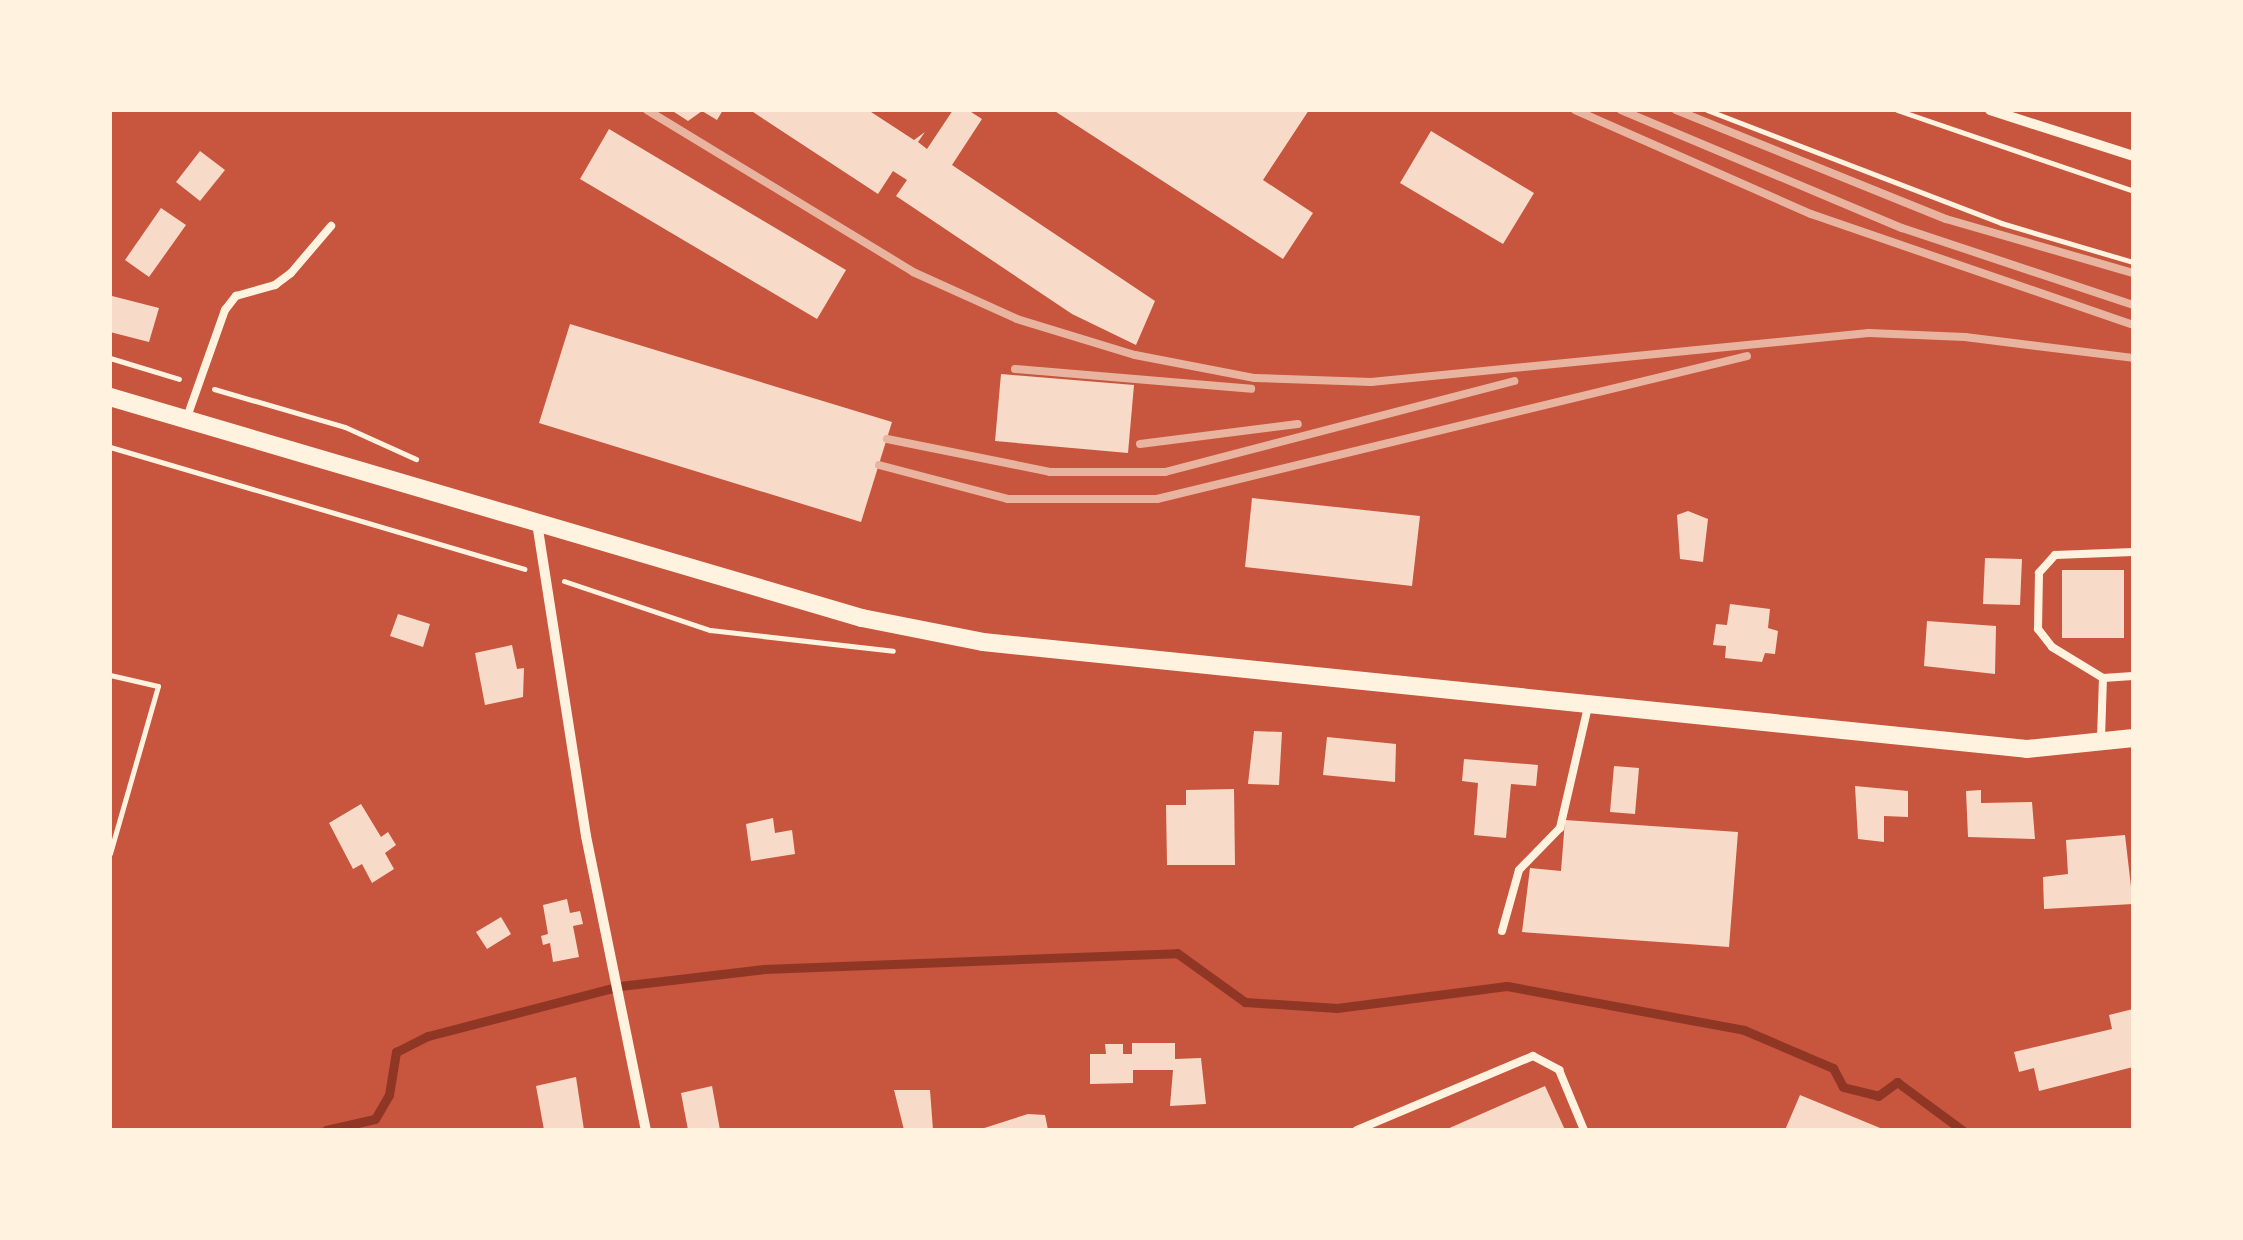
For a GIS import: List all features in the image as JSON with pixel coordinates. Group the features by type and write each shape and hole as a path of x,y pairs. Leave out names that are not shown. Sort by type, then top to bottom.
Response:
{"street":[{"path":"1990,110 2133,156"},
{"path":"110,398 862,618 982,642 2027,749 2133,738"},
{"path":"537,523 586,836 646,1130"}],"lane":[{"path":"186,420 225,310 236,296 283,279 330,226"},
{"path":"2133,552 2056,555 2039,573 2038,629 2052,647 2103,678 2133,676"},
{"path":"2101,743 2103,678"},
{"path":"1502,931 1520,870 1560,828 1588,707"},
{"path":"1358,1130 1533,1056 1559,1070 1584,1130"}],"path":[{"path":"1708,110 2001,223 2133,262"},
{"path":"1897,110 2133,191"},
{"path":"110,358 346,427 431,466"},
{"path":"110,675 158,686 110,853"}],"building":[{"path":"671,110 723,110 717,120 702,111 688,121"},
{"path":"750,110 868,110 914,140 925,132 918,142 927,149 953,110 968,110 982,119 952,165 1155,301 1136,345 1072,314 896,196 907,180 893,171 878,194"},
{"path":"1053,110 1309,110 1263,180 1313,213 1283,259"},
{"path":"609,129 846,270 817,319 580,179"},
{"path":"1431,131 1534,193 1503,244 1400,183"},
{"path":"200,151 225,170 200,201 176,182"},
{"path":"161,208 186,225 149,277 125,260"},
{"path":"112,296 159,308 149,342 110,332"},
{"path":"570,324 892,422 861,522 539,423"},
{"path":"1001,374 1134,385 1128,453 995,441"},
{"path":"1252,498 1420,516 1412,586 1245,567"},
{"path":"1688,511 1708,519 1703,562 1680,559 1677,515"},
{"path":"1985,558 2022,559 2020,605 1983,604"},
{"path":"2062,570 2124,570 2124,638 2062,638"},
{"path":"1730,604 1770,609 1768,628 1778,631 1775,654 1765,653 1762,662 1725,658 1726,646 1713,645 1716,624 1727,625"},
{"path":"398,614 430,624 423,647 390,636"},
{"path":"1927,621 1996,626 1995,674 1924,666"},
{"path":"512,645 517,669 524,668 523,697 485,705 475,653"},
{"path":"1254,731 1282,732 1279,785 1248,784"},
{"path":"1327,737 1396,744 1395,782 1323,775"},
{"path":"1464,759 1538,765 1536,786 1511,784 1506,838 1474,835 1478,783 1462,781"},
{"path":"1614,766 1639,768 1635,814 1610,812"},
{"path":"1855,786 1908,791 1908,817 1884,816 1884,842 1858,839"},
{"path":"1234,789 1235,865 1167,865 1166,805 1186,805 1186,790"},
{"path":"1981,790 1981,803 2032,802 2035,839 1968,837 1966,791"},
{"path":"361,804 381,837 388,832 396,845 385,853 394,869 372,883 362,864 353,869 329,823"},
{"path":"773,818 775,833 792,830 795,854 751,861 746,824"},
{"path":"1565,820 1738,832 1729,947 1522,932 1530,868 1561,871"},
{"path":"2125,835 2133,904 2044,909 2043,877 2068,874 2066,840"},
{"path":"567,899 570,913 580,911 583,924 573,926 579,957 553,962 550,943 543,945 541,936 548,934 543,905"},
{"path":"501,917 511,934 487,949 476,932"},
{"path":"2133,1009 2133,1067 2039,1091 2034,1068 2019,1072 2014,1052 2112,1029 2109,1015"},
{"path":"1132,1043 1175,1043 1175,1059 1201,1058 1206,1104 1170,1106 1173,1070 1133,1070 1133,1083 1090,1084 1090,1054 1106,1054 1105,1044 1123,1044 1123,1054 1132,1054"},
{"path":"576,1077 584,1130 544,1130 536,1086"},
{"path":"712,1086 720,1130 688,1130 681,1093"},
{"path":"1545,1086 1565,1130 1445,1130"},
{"path":"894,1090 930,1090 933,1130 904,1130"},
{"path":"1800,1095 1885,1130 1785,1130"},
{"path":"1028,1114 1045,1115 1048,1130 978,1130"}],"waterway":[{"path":"326,1130 375,1119 389,1095 396,1052 428,1036 620,986 764,969 1177,953 1245,1002 1337,1008 1507,986 1744,1030 1833,1068 1843,1087 1878,1096 1897,1082 1962,1130"}],"railway":[{"path":"647,110 913,272 1017,319 1135,355 1255,378 1371,382 1869,333 1965,337 2133,358"},
{"path":"1575,110 1811,214 2133,325"},
{"path":"1621,110 1902,228 2133,305"},
{"path":"1676,110 1946,219 2133,273"},
{"path":"879,465 1008,499 1157,499 1747,356"},
{"path":"1015,369 1251,389"},
{"path":"887,439 1050,472 1165,472 1514,381"},
{"path":"1140,444 1298,424"}]}
